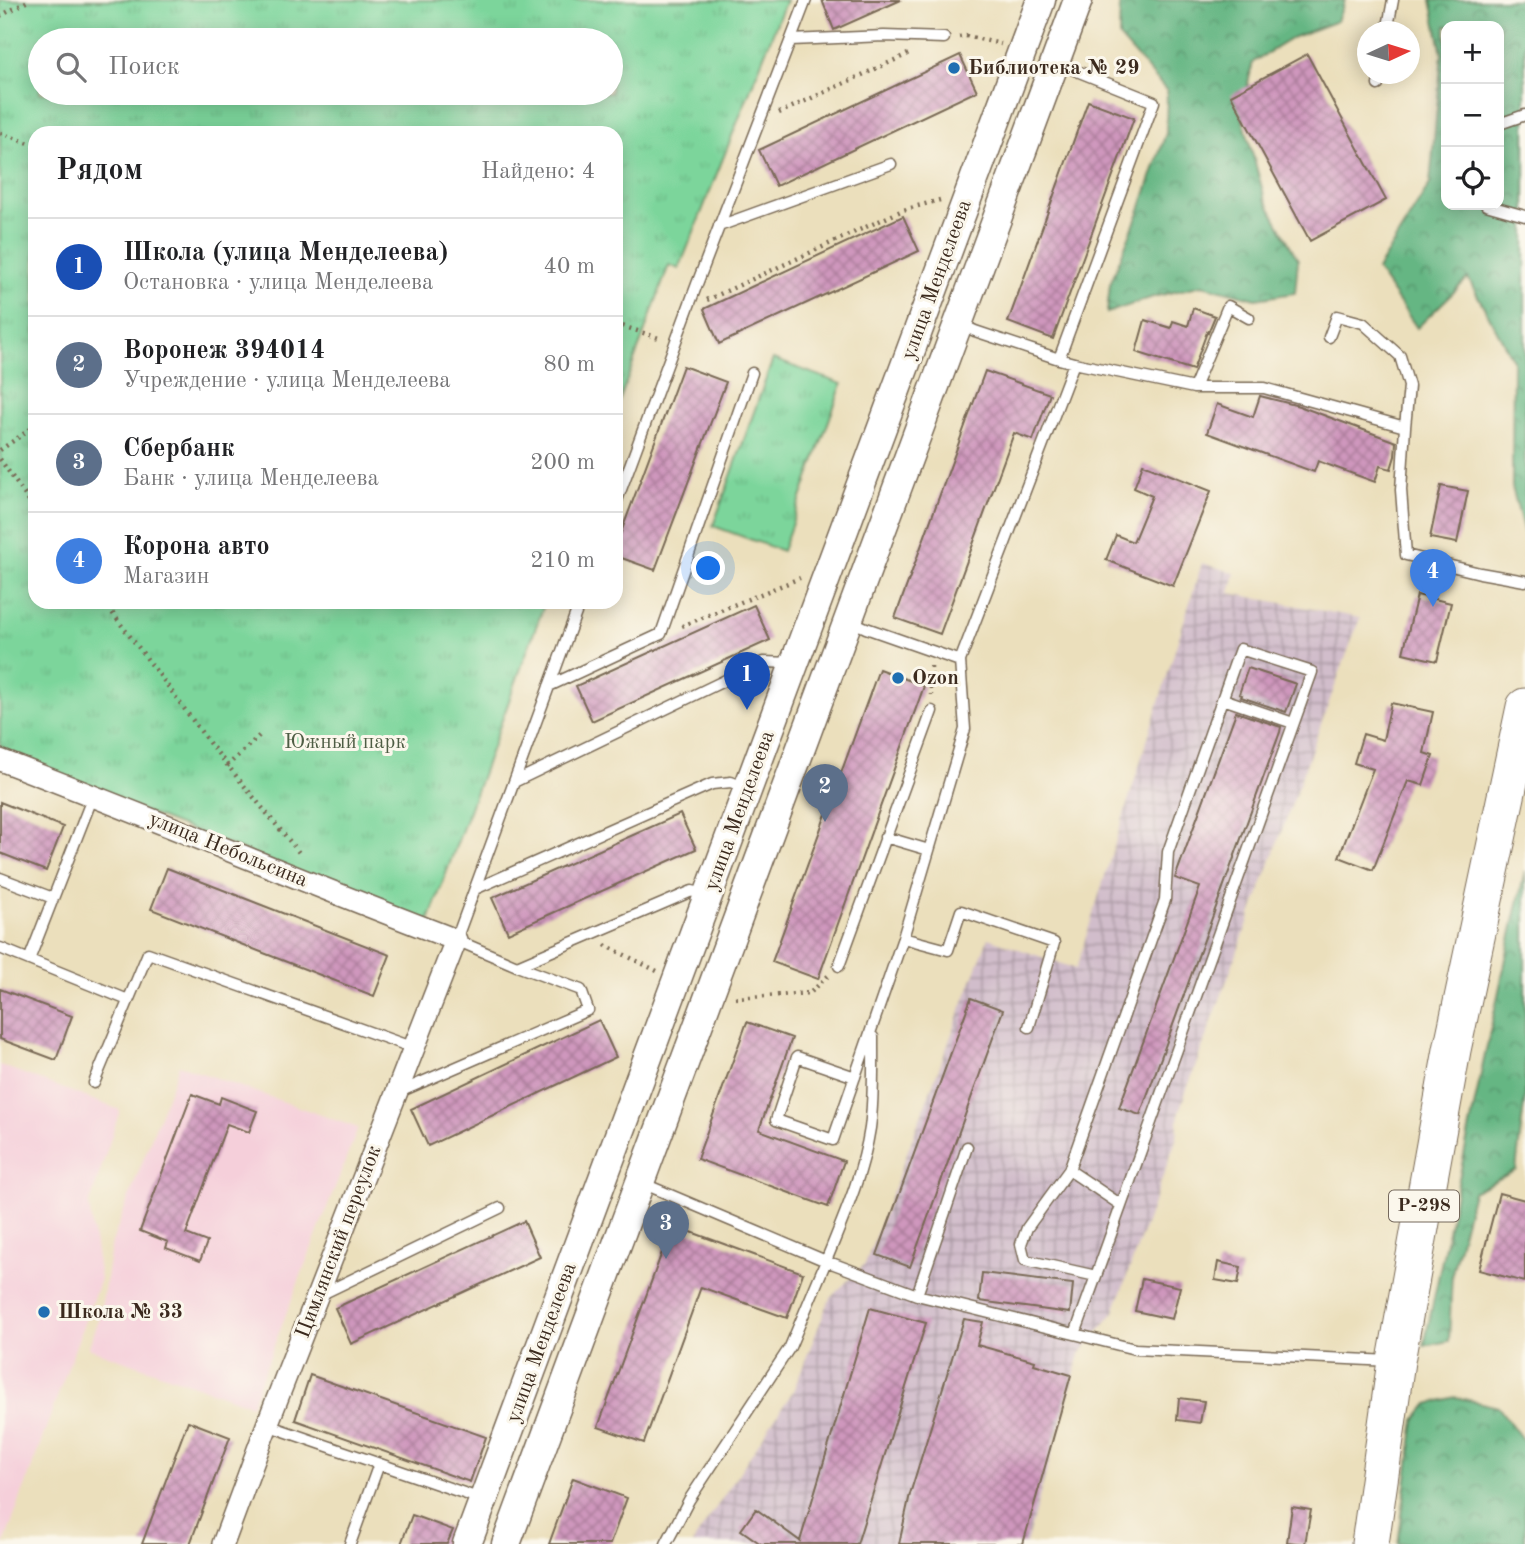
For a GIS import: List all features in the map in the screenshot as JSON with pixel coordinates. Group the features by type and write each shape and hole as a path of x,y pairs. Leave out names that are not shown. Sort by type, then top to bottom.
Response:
{"highway":[{"name":"Р-298","path":"1370,1544 1396,1362 1452,1050 1525,707"}],"street":[{"name":"улица Менделеева","path":"467,1544 1041,0"},
{"name":"улица Менделеева","path":"506,1544 1078,0"},
{"path":"925,312 958,323"},
{"name":"улица Небольсина","path":"0,760 456,940"},
{"name":"Цимлянский переулок","path":"223,1544 456,940"}],"lane":[{"path":"623,484 806,0"},
{"path":"1389,21 1393,0"},
{"path":"791,40 884,36 944,38"},
{"path":"1055,62 1154,103 1059,359"},
{"path":"1504,122 1525,115"},
{"path":"719,226 891,164"},
{"path":"1504,210 1525,216"},
{"path":"1194,388 1228,306 1250,318"},
{"path":"1329,337 1337,316 1363,323 1400,356 1409,386 1401,490 1406,555 1525,581"},
{"path":"958,323 1074,363 1194,388 1264,388 1405,427"},
{"path":"855,1077 797,1057 776,1119 833,1140 873,1027 903,938 965,729 960,661 1074,363"},
{"path":"549,686 661,634 752,373"},
{"path":"397,1093 588,1010 581,990 456,940 577,609"},
{"path":"848,620 960,661"},
{"path":"1075,1334 1096,1276 1293,723 1312,672 1240,649 1168,852 1165,900 1069,1170 1027,1228 1021,1244 1025,1260 1096,1276"},
{"path":"514,782 763,662 795,663"},
{"path":"1223,699 1293,723"},
{"path":"839,966 932,711"},
{"path":"475,889 712,784 730,782 748,789"},
{"path":"29,960 93,796"},
{"path":"885,837 929,850"},
{"path":"0,878 53,898"},
{"path":"517,966 691,891 709,895"},
{"path":"903,938 948,950 961,911 1054,943 1029,1027"},
{"path":"0,948 128,1000"},
{"path":"94,1083 148,953 415,1048"},
{"path":"666,1544 689,1500 790,1348 826,1261 852,1193 870,1129 873,1027"},
{"path":"917,1295 967,1147"},
{"path":"1069,1170 1121,1205"},
{"path":"640,1182 826,1261 917,1295 1135,1349 1396,1362"},
{"path":"318,1296 500,1208"},
{"path":"267,1425 484,1500"},
{"path":"350,1544 379,1464"}],"path":[{"path":"0,16 30,0"},
{"path":"759,122 944,38 966,36 1005,45"},
{"path":"0,132 28,142"},
{"path":"687,309 903,210 952,197"},
{"path":"623,326 669,342"},
{"path":"0,450 28,431"},
{"path":"0,459 28,500"},
{"path":"661,634 805,576"},
{"path":"109,609 227,766 333,893"},
{"path":"931,651 932,711"},
{"path":"227,766 261,734"},
{"path":"585,936 662,973"},
{"path":"732,998 810,993 839,966"}],"shaded area":[{"path":"1202,563 1235,573 1230,593 1360,618 1179,1111 1177,1137 1114,1312 1080,1354 1026,1544 692,1544 793,1391 830,1298 865,1264 988,938 1076,969"},
{"name":"Школа № 33","path":"0,1065 120,1110 89,1206 100,1279 4,1544 0,1544"},
{"path":"179,1065 358,1128 251,1405 88,1348 99,1320 112,1242"}],"green space":[{"name":"Южный парк","path":"0,0 786,0 679,269 669,265 623,391 623,126 28,126 28,609 542,609 428,923 0,755"},
{"path":"1120,0 1345,0 1337,21 1294,37 1253,62 1241,112 1265,199 1298,260 1295,293 1256,299 1202,285 1153,297 1107,313 1110,284 1141,207 1166,133 1167,91 1119,37"},
{"path":"1431,0 1525,0 1525,536 1512,487 1513,360 1468,278 1417,328 1377,270 1430,184 1441,65 1441,210 1504,210 1504,21 1441,21 1441,49"},
{"path":"773,359 842,384 782,551 713,526"},
{"path":"1525,871 1525,1096 1516,1170 1473,1192 1452,1273 1449,1341 1424,1346 1483,1064"},
{"path":"1455,1397 1498,1407 1525,1443 1525,1544 1398,1544 1415,1420 1428,1404"}],"building":[{"path":"822,0 901,0 834,30"},
{"path":"1307,54 1386,200 1310,241 1231,95"},
{"path":"960,55 977,91 776,186 759,150"},
{"path":"1088,101 1134,118 1053,339 1008,322"},
{"path":"903,216 919,251 719,344 704,309"},
{"path":"1193,308 1215,316 1193,370 1136,352 1145,320 1171,328 1173,321 1188,326"},
{"path":"683,366 726,382 655,570 623,559 623,527"},
{"path":"985,371 1050,394 1033,440 1014,433 940,634 895,618"},
{"path":"1260,396 1299,406 1396,442 1391,469 1380,466 1375,482 1318,461 1314,472 1207,433 1217,404 1253,417"},
{"path":"1143,464 1211,491 1173,586 1106,560 1116,535 1133,542 1152,496 1134,488"},
{"path":"1441,486 1468,491 1457,543 1430,538"},
{"path":"1417,595 1451,603 1437,661 1403,653"},
{"path":"754,605 770,640 592,721 576,686"},
{"path":"1248,668 1296,684 1286,712 1241,697 1239,694"},
{"path":"879,669 924,686 818,979 772,962"},
{"path":"1391,703 1433,712 1424,753 1433,756 1423,785 1408,781 1373,870 1339,857 1373,769 1354,763 1363,734 1383,740"},
{"path":"1236,712 1281,727 1280,732 1140,1115 1119,1108 1200,887 1175,878"},
{"path":"0,802 63,827 46,871 0,853"},
{"path":"680,814 696,849 508,933 492,898"},
{"path":"167,868 390,955 374,996 151,909"},
{"path":"0,989 72,1016 56,1060 0,1039"},
{"path":"971,998 1003,1010 910,1267 877,1255"},
{"path":"599,1020 616,1057 428,1146 411,1109"},
{"path":"747,1022 792,1038 759,1130 844,1161 828,1207 697,1159"},
{"path":"192,1094 219,1104 221,1097 257,1111 249,1132 227,1124 186,1234 207,1242 200,1261 166,1248 168,1242 140,1231"},
{"path":"1499,1193 1525,1200 1525,1282 1479,1270"},
{"path":"524,1221 540,1257 351,1344 335,1308"},
{"path":"672,1225 803,1273 787,1318 701,1287 644,1443 598,1427"},
{"path":"1218,1262 1241,1267 1238,1284 1215,1280"},
{"path":"982,1273 1073,1284 1070,1313 979,1301"},
{"path":"1142,1279 1180,1287 1172,1319 1135,1311"},
{"path":"870,1308 926,1323 857,1544 761,1544 741,1530 756,1509 800,1541"},
{"path":"964,1319 983,1322 977,1345 1035,1361 1034,1364 1071,1375 1023,1544 899,1544 910,1494"},
{"path":"310,1375 486,1437 470,1482 295,1420"},
{"path":"1179,1398 1204,1401 1200,1423 1177,1420"},
{"path":"188,1421 230,1437 190,1544 142,1544"},
{"path":"573,1478 627,1498 610,1544 549,1544"},
{"path":"1292,1507 1311,1510 1305,1544 1287,1542"},
{"path":"412,1515 453,1530 447,1544 401,1544"}],"place":[{"name":"Библиотека № 29","path":"954,68"},
{"name":"Корона авто","path":"1433,607"},
{"name":"Ozon","path":"898,678"},
{"name":"Школа (улица Менделеева)","path":"747,710"},
{"name":"Воронеж 394014","path":"825,822"},
{"name":"Сбербанк","path":"666,1259"},
{"name":"Школа № 33","path":"44,1312"}]}
